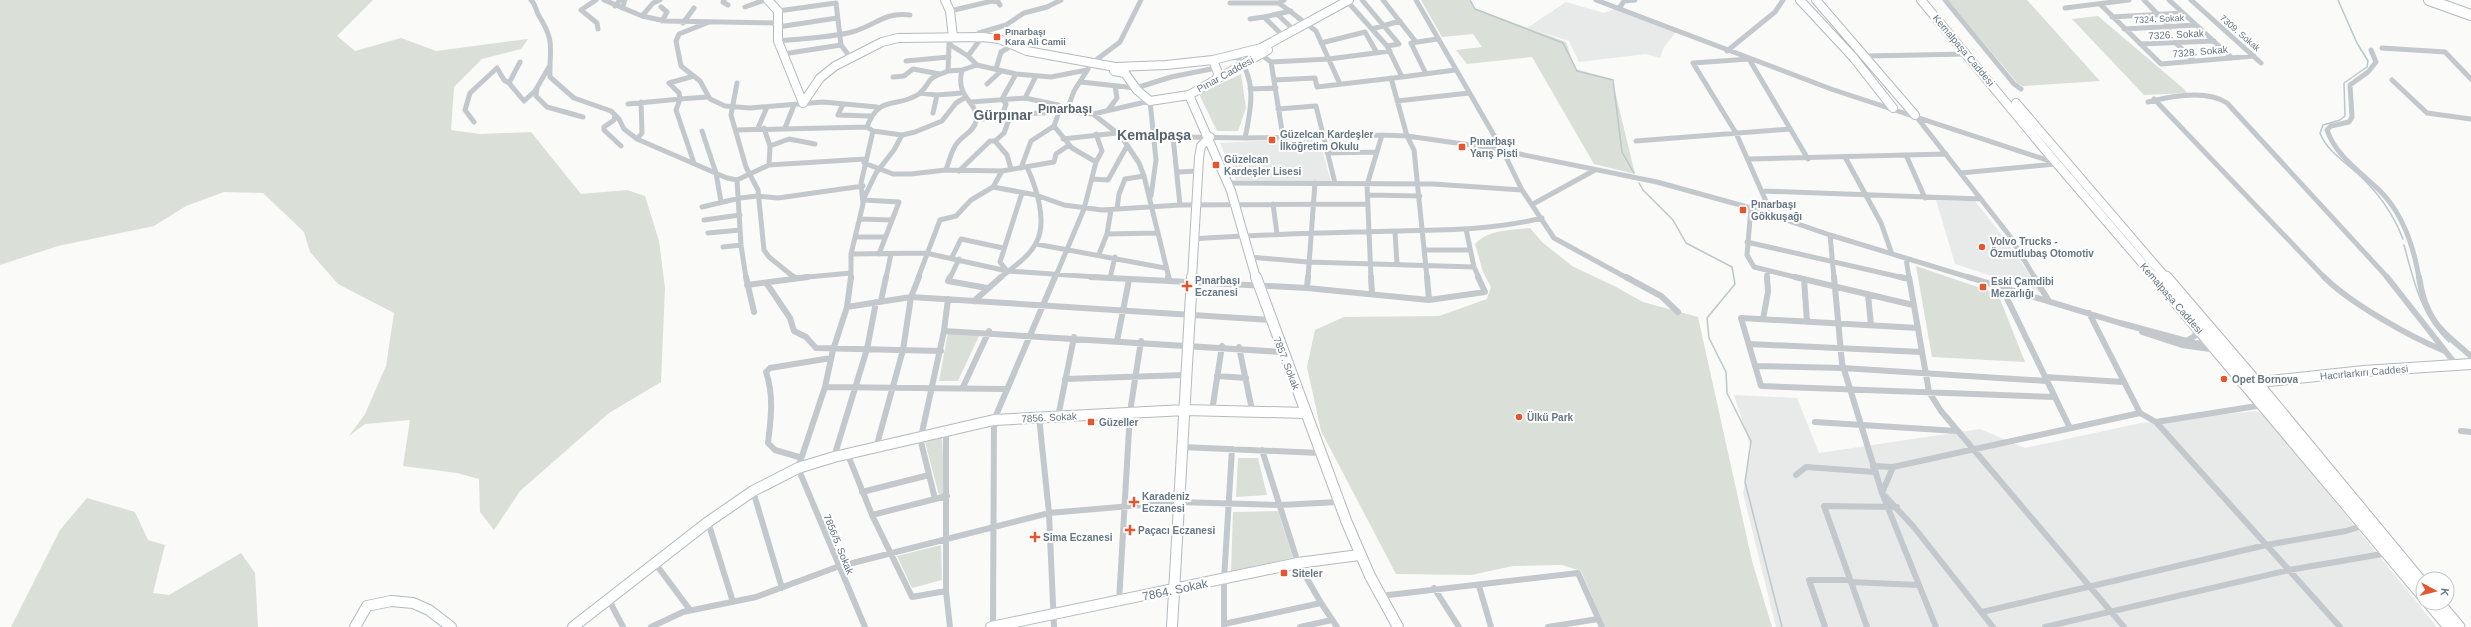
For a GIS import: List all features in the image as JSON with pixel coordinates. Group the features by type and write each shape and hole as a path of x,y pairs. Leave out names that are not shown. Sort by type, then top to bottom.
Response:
{"highway":[{"path":"2429,0 2471,15"},
{"path":"2444,0 2471,10"}],"main road":[{"name":"Kemalpaşa Caddesi","path":"1921,0 1968,54 2058,164 2197,326 2219,346"},
{"name":"Kemalpaşa Caddesi","path":"1928,0 2219,346"},
{"path":"2219,346 2415,575"},
{"path":"2251,383 2263,405 2415,586"},
{"path":"2436,611 2449,627"},
{"path":"2446,611 2459,627"}],"street":[{"path":"531,0 537,6 538,15 545,20 553,37 549,67 550,77 568,94 580,101 604,107 615,116 624,129 637,139 716,173 737,180 769,165 864,161 893,174 946,170 1002,171 1054,162 1056,154 1069,145"},
{"path":"596,0 582,10 597,22 598,29"},
{"path":"604,0 615,6 642,16 662,21 683,23 709,22 778,25 837,18"},
{"path":"615,6 620,0"},
{"path":"622,8 625,0"},
{"path":"642,16 653,3 660,0"},
{"path":"724,0 723,2 728,5"},
{"path":"745,7 769,0 778,11 778,41 803,103"},
{"path":"945,0 950,11 951,41 948,71"},
{"path":"968,56 979,32 1006,25 1024,13 1047,7 1061,0"},
{"path":"1066,110 1074,91 1089,67 1120,42 1141,0"},
{"path":"1266,0 1282,2 1308,26 1316,31 1340,84"},
{"path":"1362,0 1399,44 1387,46"},
{"path":"1383,0 1416,42"},
{"path":"1416,0 1437,39 1503,151 1522,190 1533,204 1554,238 1576,252 1624,274 1662,296 1678,312"},
{"path":"1596,0 1620,7 1749,59 2058,164"},
{"path":"1620,7 1624,0 1635,0"},
{"path":"1727,51 1774,12 1783,0"},
{"path":"1800,0 1853,57 1893,108"},
{"path":"1816,0 1916,115 2009,235 2049,301"},
{"path":"1945,0 2014,84 2021,89"},
{"path":"2076,0 2083,5"},
{"path":"2065,8 2129,0"},
{"path":"2144,0 2170,27"},
{"path":"2169,0 2231,57"},
{"name":"7309. Sokak","path":"2191,0 2261,63"},
{"path":"950,11 992,1 998,2 1000,5"},
{"path":"1346,1 1387,46 1402,76"},
{"name":"Pınar Caddesi","path":"1262,51 1308,26 1346,1"},
{"path":"1230,3 1282,2"},
{"path":"778,11 836,3 842,45 850,57"},
{"name":"7328. Sokak","path":"2100,4 2161,64 2193,60 2254,56"},
{"path":"661,7 667,12 662,21"},
{"path":"683,23 694,8"},
{"path":"1250,19 1291,11"},
{"path":"2112,16 2182,13"},
{"path":"778,41 839,32 851,32 873,25 885,16 900,14 910,15"},
{"path":"1277,14 1296,31"},
{"path":"1264,17 1284,37"},
{"path":"1372,29 1400,21"},
{"path":"709,22 679,34 676,41 681,66 688,69 702,85 707,97 716,104 734,107 767,107 803,103 877,107 920,93 937,95 964,95"},
{"name":"7324. Sokak","path":"2124,29 2196,25"},
{"name":"Pınar Caddesi","path":"1094,114 1150,101 1189,95 1217,78 1244,65 1284,37 1308,26"},
{"path":"1321,43 1365,32 1377,53"},
{"path":"803,103 820,78 850,57 882,42 898,38 951,41 999,39 1026,51 1089,67"},
{"path":"977,39 996,43 1023,55 1089,67 1126,70 1216,59 1262,51 1271,62 1283,137"},
{"path":"1426,74 1411,43 1437,39"},
{"path":"951,41 976,65"},
{"name":"7326. Sokak","path":"2140,44 2214,41"},
{"path":"2176,42 2193,60"},
{"path":"783,54 842,45"},
{"path":"988,84 998,70 1001,52 1008,48"},
{"path":"2382,48 2445,52 2471,79"},
{"path":"2371,50 2376,62 2368,72 2350,85 2352,117 2349,122 2331,126 2327,130 2327,135 2342,155 2388,201 2408,236 2417,268 2420,292 2431,318 2442,332 2471,356"},
{"path":"1271,62 1329,60 1390,51"},
{"path":"1853,57 1968,54"},
{"path":"1235,55 1244,65 1249,74 1252,110 1245,138"},
{"path":"906,61 949,56"},
{"path":"1216,59 1217,78"},
{"path":"1216,59 1225,74"},
{"path":"1749,59 1808,158"},
{"path":"1749,59 1693,63 1736,133 1749,159 1772,215"},
{"path":"509,83 520,62"},
{"path":"920,93 933,77 948,71 962,70 976,65 1016,74 1050,77 1089,67"},
{"path":"474,122 465,110 470,93 498,68 504,80 509,83 510,88 524,101 538,87 549,67"},
{"path":"1081,82 1136,88 1171,77 1216,68"},
{"path":"893,77 904,76 913,69 941,75"},
{"path":"946,170 955,148 974,128 976,120 971,102 964,95 958,78 962,70"},
{"path":"1126,70 1136,88 1150,101 1155,136 1156,166 1150,198"},
{"path":"1274,80 1315,78 1317,87 1455,70"},
{"path":"1002,99 1016,74"},
{"path":"694,76 669,83 679,93 680,99 676,110 694,163"},
{"path":"1025,98 1036,76"},
{"path":"1391,78 1407,136 1414,150 1424,231 1429,300"},
{"path":"2392,80 2427,113 2471,119"},
{"path":"737,84 734,107 731,115 746,167 759,196 764,250 769,257 795,278"},
{"path":"1108,110 1117,98 1115,86"},
{"path":"538,87 536,96 547,107 583,117"},
{"path":"1250,89 1276,88"},
{"path":"1397,101 1469,94"},
{"path":"933,113 937,95"},
{"path":"736,130 761,128 867,127 873,131 902,136 942,121 964,95"},
{"name":"7857. Sokak","path":"1189,95 1210,137 1226,183 1236,204 1259,285 1282,352 1338,502 1359,555 1398,627"},
{"path":"2148,102 2154,99 2189,96 2224,101 2241,116 2376,263 2457,366"},
{"path":"628,104 707,97"},
{"path":"971,102 1025,98 1058,105 1066,110 1094,114 1119,135 1139,163 1144,176 1165,268 1170,281"},
{"path":"1002,99 1006,104 1002,116"},
{"path":"2154,99 2338,292 2425,343 2445,351"},
{"path":"637,139 642,133 641,102"},
{"path":"843,104 838,115 870,116"},
{"path":"785,128 794,105"},
{"path":"1278,109 1316,106 1322,136 1335,183"},
{"path":"767,107 761,128 770,146 769,165"},
{"path":"867,127 870,116 877,107"},
{"path":"1022,114 1059,112 1066,110"},
{"path":"1059,112 1054,126 1059,137 1082,155 1096,162"},
{"path":"615,116 614,120 604,127 604,130 621,146"},
{"path":"959,171 990,140 995,141 1004,133 1010,117 1002,116 976,120"},
{"path":"974,301 1036,244 1040,223 1035,182 1024,168 1026,147 1037,134 1054,126"},
{"path":"1636,141 1790,129"},
{"path":"702,131 716,173 721,202"},
{"path":"831,358 770,368 766,372 770,383 772,412 768,443 774,450 798,463 824,388 833,350 847,306 852,274 851,254 863,200 863,186 861,183 864,161 873,131"},
{"path":"1063,139 1096,134 1245,138 1382,135 1407,136 1503,151 1657,182 1751,208 1830,235 2089,313 2182,345 2219,346"},
{"path":"992,627 994,420 1084,209 1096,162 1102,151 1096,134"},
{"path":"1372,294 1367,185 1382,135"},
{"path":"863,200 869,184 879,168 896,150 902,136"},
{"path":"1173,136 1173,152 1178,172 1180,205"},
{"path":"1172,627 1178,502 1185,410 1185,375 1194,239 1198,205 1198,171 1201,146 1210,137"},
{"path":"770,146 789,139 815,144"},
{"path":"995,141 1007,155 1011,169"},
{"path":"1092,179 1108,180 1110,173 1127,146"},
{"path":"1327,153 1377,152"},
{"path":"1749,159 1946,154"},
{"path":"1906,155 1925,198"},
{"path":"1845,157 1881,223 1892,254"},
{"path":"1961,173 2058,164"},
{"path":"1533,204 1595,170"},
{"path":"876,448 903,350 911,297 926,253 940,220 956,216 971,200 993,187 1002,171"},
{"path":"1178,172 1198,171"},
{"path":"1117,209 1119,194 1125,179 1144,176"},
{"path":"737,180 740,198 740,230 747,285 754,312"},
{"path":"1226,183 1335,183 1522,190"},
{"path":"1307,288 1310,233 1315,204 1316,183"},
{"path":"702,207 740,198 759,196 778,198 846,190 863,186"},
{"path":"993,187 1022,193 1036,194 1064,205 1084,209 1111,210 1152,206 1236,204 1368,204"},
{"path":"1763,191 1981,199"},
{"path":"1007,271 1000,262 1003,248 1022,193"},
{"path":"1368,195 1420,196"},
{"path":"863,200 899,202 884,237 879,254"},
{"path":"1273,204 1277,234"},
{"path":"1751,208 1747,242 1749,260 1754,267 1914,305"},
{"path":"1099,254 1107,234 1111,210"},
{"path":"704,220 740,215"},
{"path":"1194,239 1245,235 1466,229 1518,224 1542,218"},
{"path":"860,219 891,220"},
{"path":"851,254 926,253 952,257 1007,271 1056,276 1307,288 1429,300 1448,299 1485,292 1474,268 1466,229"},
{"path":"708,234 740,230"},
{"path":"1395,232 1397,264"},
{"path":"1107,234 1158,233"},
{"path":"1830,235 1836,287 1840,347 1843,368 1849,391 1887,507 1936,627"},
{"path":"855,237 884,237"},
{"path":"952,257 961,239 1003,248"},
{"path":"1747,242 1909,279"},
{"path":"1036,244 1099,254 1165,268"},
{"path":"723,248 742,245"},
{"path":"1425,250 1470,250"},
{"path":"834,457 867,349 891,254"},
{"path":"1110,278 1115,257"},
{"path":"1250,257 1308,262 1371,263 1474,268"},
{"path":"1906,258 1929,392 1957,431 2090,585 2124,627"},
{"path":"960,259 948,281 987,288"},
{"path":"1763,319 1768,292 1767,271"},
{"path":"747,285 767,284 795,278 852,274"},
{"path":"1804,279 1807,322"},
{"path":"1117,341 1129,280"},
{"path":"767,284 790,318 794,331 806,337 816,348 833,350 867,349 941,351"},
{"path":"2001,286 2070,428"},
{"path":"1868,294 1871,325"},
{"path":"847,306 911,297 1271,320"},
{"path":"935,499 920,438 941,351 948,299"},
{"path":"2089,313 2140,413 2156,422 2340,627"},
{"path":"1918,328 1741,318 1761,386 1849,391 1929,392 2055,397"},
{"path":"2120,324 2185,341 2219,346"},
{"path":"2185,341 2194,336 2197,326"},
{"path":"944,331 1032,333 1117,341 1188,343 1282,352"},
{"path":"963,387 989,331"},
{"path":"1058,417 1074,337"},
{"path":"1119,602 1130,412 1141,341"},
{"path":"1749,344 1840,347 1922,352"},
{"path":"1212,411 1222,346"},
{"path":"1239,347 1252,410"},
{"name":"Hacırlarkırı Caddesi","path":"2251,383 2401,368 2471,364"},
{"path":"1755,366 1843,368 2123,382"},
{"path":"1065,379 1136,375 1185,375"},
{"path":"1217,376 1246,378"},
{"path":"824,388 963,387 1006,389"},
{"path":"2156,422 2263,405"},
{"name":"7856. Sokak","path":"573,627 708,522 753,491 798,463 848,455 994,420 1185,410 1252,410 1306,413"},
{"path":"1796,476 1806,467 1874,469 1893,466 2140,413"},
{"path":"1039,417 1049,513 1054,627"},
{"path":"1815,422 1957,431"},
{"path":"2461,431 2471,432"},
{"path":"946,432 946,591 950,627"},
{"path":"1182,448 1320,453"},
{"path":"1232,449 1224,580 1224,626 1321,603"},
{"path":"1262,450 1281,505 1298,563 1336,627"},
{"path":"848,455 862,492 889,553 912,597 946,591"},
{"name":"7856/5. Sokak","path":"798,463 838,567 865,627"},
{"path":"1883,493 1893,466"},
{"path":"862,492 929,476"},
{"path":"753,491 782,588"},
{"path":"1883,493 1897,507 1993,627"},
{"path":"872,515 947,496"},
{"path":"651,627 690,610 756,597 838,567 1049,513 1178,502 1281,505 1338,502"},
{"path":"1867,627 1824,506 1897,507"},
{"path":"708,522 733,602"},
{"path":"1982,612 2090,585 2266,545 2346,531 2365,525"},
{"path":"2045,627 2289,570 2388,553"},
{"name":"7864. Sokak","path":"992,627 1119,602 1298,563 1359,555"},
{"path":"655,563 690,610"},
{"path":"1380,596 1434,588 1479,586 1578,573 1602,627"},
{"path":"1825,627 1808,580 1918,585"},
{"path":"1479,586 1491,627"},
{"path":"1434,588 1459,627"},
{"path":"355,627 367,606 394,599 405,600 429,610 439,622 451,627"},
{"path":"609,600 623,627"},
{"path":"1548,627 1598,619"},
{"path":"1300,627 1332,620"}],"shaded area":[{"path":"0,0 373,0 337,36 355,51 401,38 436,51 528,39 521,49 482,59 454,87 451,130 480,134 531,132 581,194 627,190 645,196 659,241 665,288 661,382 609,413 520,491 494,530 480,512 479,479 457,473 403,466 410,420 365,424 349,436 365,414 386,366 394,313 338,284 310,252 304,232 263,193 224,192 186,206 154,226 58,246 0,265"},
{"path":"1421,0 1469,0 1474,8 1566,42 1575,69 1612,79 1635,174 1594,164 1532,57 1467,64 1456,50 1482,47 1473,34 1442,37"},
{"path":"1948,0 2027,0 2100,81 2023,86 2018,84"},
{"path":"1566,2 1604,13 1617,8 1677,31 1664,47 1660,58 1646,54 1579,62 1569,41 1527,28"},
{"path":"2098,16 2187,93 2144,95 2072,19"},
{"path":"1241,74 1246,108 1238,131 1217,131 1199,94"},
{"path":"1319,138 1331,182 1236,180 1220,143"},
{"path":"1936,200 1975,201 2009,244 2041,292 1955,264"},
{"name":"Ülkü Park","path":"1530,228 1542,242 1572,266 1643,302 1698,317 1752,561 1772,627 1605,627 1581,571 1562,565 1513,566 1471,575 1396,574 1321,431 1307,367 1315,330 1344,317 1439,316 1487,299 1491,287 1483,272 1475,244 1480,239 1493,233"},
{"path":"1916,266 1998,294 2025,362 1932,357"},
{"path":"948,332 980,334 958,381 939,381"},
{"path":"1734,395 1797,398 1819,453 1980,429 2025,448 2141,423 2256,411 2266,417 2415,600 2415,611 2424,611 2437,627 1776,627 1743,493 1751,448"},
{"path":"942,437 945,493 939,495 925,442"},
{"path":"1238,458 1258,458 1267,495 1236,497"},
{"path":"87,498 135,512 148,540 165,545 153,593 169,595 241,553 255,573 258,627 11,627 60,530"},
{"path":"1278,511 1293,558 1231,571 1233,512"},
{"path":"941,545 942,580 912,588 897,556"}],"waterway":[{"path":"1470,0 1475,9 1563,43 1577,71 1613,80 1622,152 1634,173"},
{"path":"2338,0 2357,43 2368,61 2367,67 2344,83 2345,116 2340,120 2323,125 2320,133 2331,150 2365,180 2378,195 2395,220 2403,239"},
{"path":"1639,183 1643,190 1673,220 1686,243 1732,267 1735,284 1707,318 1709,338 1726,372 1727,393 1751,441 1745,482 1782,627"},
{"path":"2404,245 2415,285 2425,309 2439,332 2449,342"}],"place":[{"name":"Pınarbaşı Kara Ali Camii","path":"997,37"},
{"name":"Güzelcan Kardeşler İlköğretim Okulu","path":"1272,140"},
{"name":"Pınarbaşı Yarış Pisti","path":"1462,147"},
{"name":"Güzelcan Kardeşler Lisesi","path":"1216,165"},
{"name":"Pınarbaşı Gökkuşağı","path":"1743,210"},
{"name":"Volvo Trucks - Özmutlubaş Otomotiv","path":"1982,247"},
{"name":"Pınarbaşı Eczanesi","path":"1187,286"},
{"name":"Eski Çamdibi Mezarlığı","path":"1983,287"},
{"name":"Opet Bornova","path":"2224,379"},
{"name":"Ülkü Park","path":"1519,417"},
{"name":"Güzeller","path":"1091,422"},
{"name":"Karadeniz Eczanesi","path":"1134,502"},
{"name":"Paçacı Eczanesi","path":"1130,530"},
{"name":"Sima Eczanesi","path":"1035,537"},
{"name":"Siteler","path":"1284,573"}],"district":[{"name":"Pınarbaşı","path":"1065,109"},
{"name":"Gürpınar","path":"1003,115"},
{"name":"Kemalpaşa","path":"1154,135"}]}
